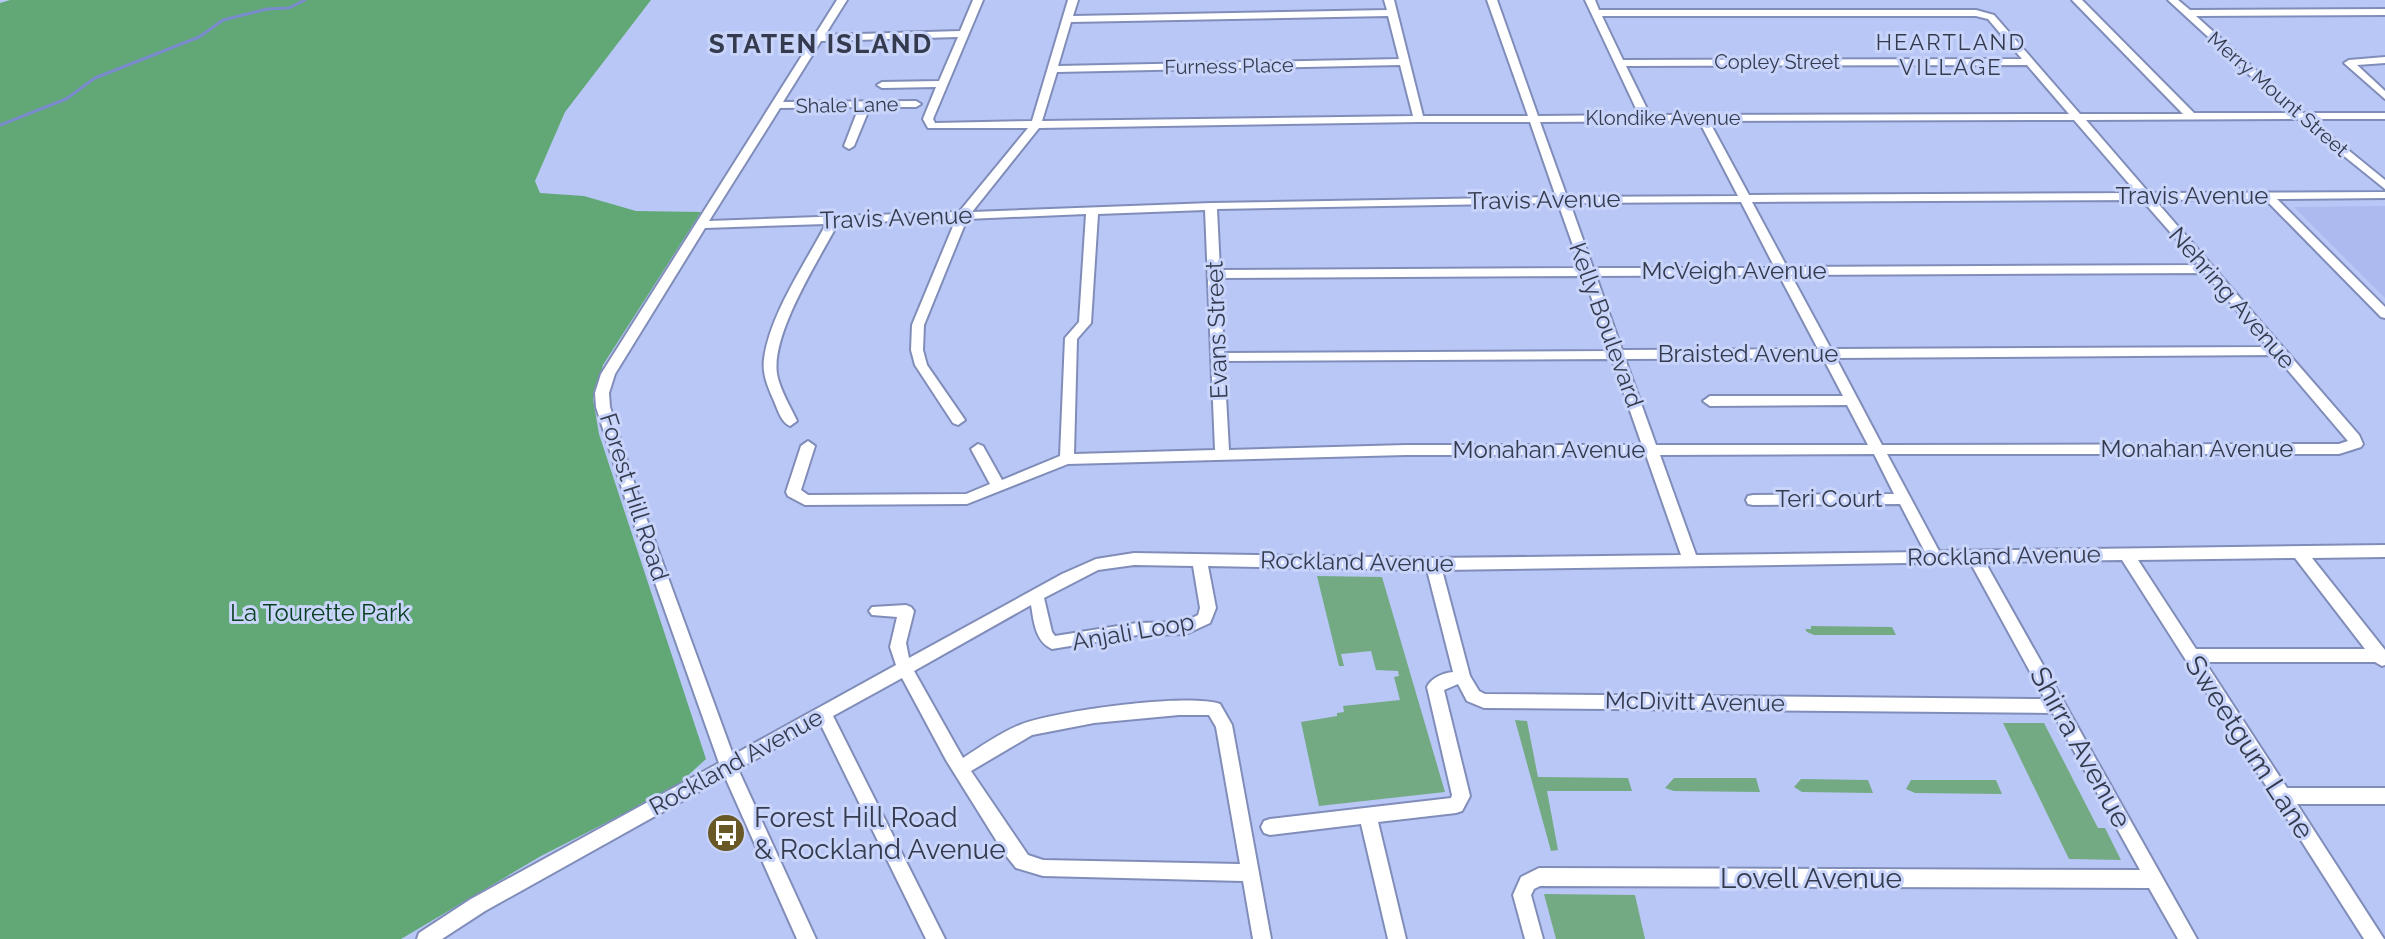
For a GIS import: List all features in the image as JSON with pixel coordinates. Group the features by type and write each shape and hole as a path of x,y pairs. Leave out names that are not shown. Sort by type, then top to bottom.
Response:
{"street":[{"name":"Forest Hill Road","path":"807,939 729,767 633,501 602,400 608,374 842,0"},
{"path":"882,85 943,84 978,0"},
{"path":"958,420 927,377 917,350 918,325 963,215 1036,125 1073,0"},
{"path":"1389,0 1419,119"},
{"name":"Kelly Boulevard","path":"1492,0 1690,560"},
{"path":"1590,0 1646,118"},
{"path":"1884,0 1894,13"},
{"path":"2077,0 2191,116"},
{"name":"Merry Mount Street","path":"2173,0 2300,116 2385,186"},
{"path":"2187,13 2385,12"},
{"path":"1068,19 1392,13"},
{"path":"1596,13 1894,13"},
{"name":"Nehring Avenue","path":"1894,13 1984,14 1996,21 2354,438"},
{"path":"818,38 963,34"},
{"path":"2385,60 2349,63 2385,96"},
{"name":"Furness Place","path":"1053,69 1405,62"},
{"name":"Copley Street","path":"1620,63 2030,62"},
{"name":"Klondike Avenue","path":"943,84 928,119 932,126 940,128 1532,118 2385,116"},
{"path":"849,146 866,104"},
{"name":"Shale Lane","path":"778,105 916,104"},
{"path":"1702,118 1935,557"},
{"name":"Travis Avenue","path":"704,225 1211,206 1561,200 2385,195"},
{"path":"2268,196 2385,314"},
{"name":"Evans Street","path":"1211,206 1222,454"},
{"path":"1067,459 1071,338 1085,323 1092,211"},
{"path":"790,421 771,375 770,353 834,220"},
{"name":"McVeigh Avenue","path":"1215,274 2206,269"},
{"name":"Braisted Avenue","path":"1218,357 2278,351"},
{"path":"1710,401 1852,400"},
{"name":"Monahan Avenue","path":"808,446 793,492 805,500 967,499 1067,459 1406,450 2339,449 2353,448 2356,444 2354,438"},
{"path":"978,449 998,486"},
{"name":"Teri Court","path":"1753,500 1904,499"},
{"name":"Rockland Avenue","path":"426,939 478,905 1036,595 1082,570 1108,562 1200,560 1433,564 2385,551"},
{"path":"2299,552 2382,659"},
{"name":"Sweetgum Lane","path":"2126,554 2375,939"},
{"name":"Shirra Avenue","path":"1974,556 2188,939"},
{"name":"Anjali Loop","path":"1036,595 1045,635 1052,643 1137,629 1194,627 1205,619 1208,608 1200,560"},
{"path":"1270,827 1449,807 1459,801 1461,796 1435,687 1447,679 1462,677 1433,564"},
{"path":"877,611 906,611 898,648 904,670 960,768 1013,853 1022,862 1032,867 1251,873"},
{"path":"2192,656 2382,659"},
{"name":"McDivitt Avenue","path":"1462,677 1473,696 1484,701 2057,706"},
{"path":"960,768 1029,728 1130,713 1196,707 1214,709 1224,725 1262,939"},
{"path":"823,713 936,939"},
{"path":"2281,796 2385,796"},
{"path":"1368,816 1397,939"},
{"name":"Lovell Avenue","path":"1534,939 1522,895 1527,883 1539,877 2154,879"}],"shaded area":[{"path":"2385,206 2385,298 2294,207"}],"green space":[{"name":"La Tourette Park","path":"10,0 651,0 565,112 535,181 540,193 584,196 636,211 701,212 603,365 593,399 599,434 706,759 674,788 541,856 401,939 0,939 0,3"},
{"path":"1317,576 1382,577 1445,792 1319,806 1301,722 1337,716 1337,713 1344,712 1343,706 1400,700 1394,677 1399,676 1398,671 1376,670 1371,651 1341,654 1344,666 1339,666"},
{"path":"1811,626 1892,627 1896,635 1814,635 1805,629 1811,629"},
{"path":"1515,720 1527,721 1538,777 1628,778 1632,791 1547,791 1558,850 1551,851"},
{"path":"2003,723 2044,723 2098,828 2105,828 2121,860 2069,859"},
{"path":"1674,778 1756,778 1760,792 1674,791 1665,788"},
{"path":"1801,779 1868,780 1873,793 1802,792 1794,787"},
{"path":"1911,780 1996,780 2002,794 1915,793 1906,789"},
{"path":"1544,894 1635,895 1645,939 1556,939"}],"waterway":[{"path":"0,125 66,99 95,78 199,37 223,20 267,9 289,8 305,0"}],"place":[{"name":"Forest Hill Road & Rockland Avenue","path":"726,833"}],"district":[{"name":"STATEN ISLAND","path":"821,44"},
{"name":"HEARTLAND VILLAGE","path":"1951,54"}]}
